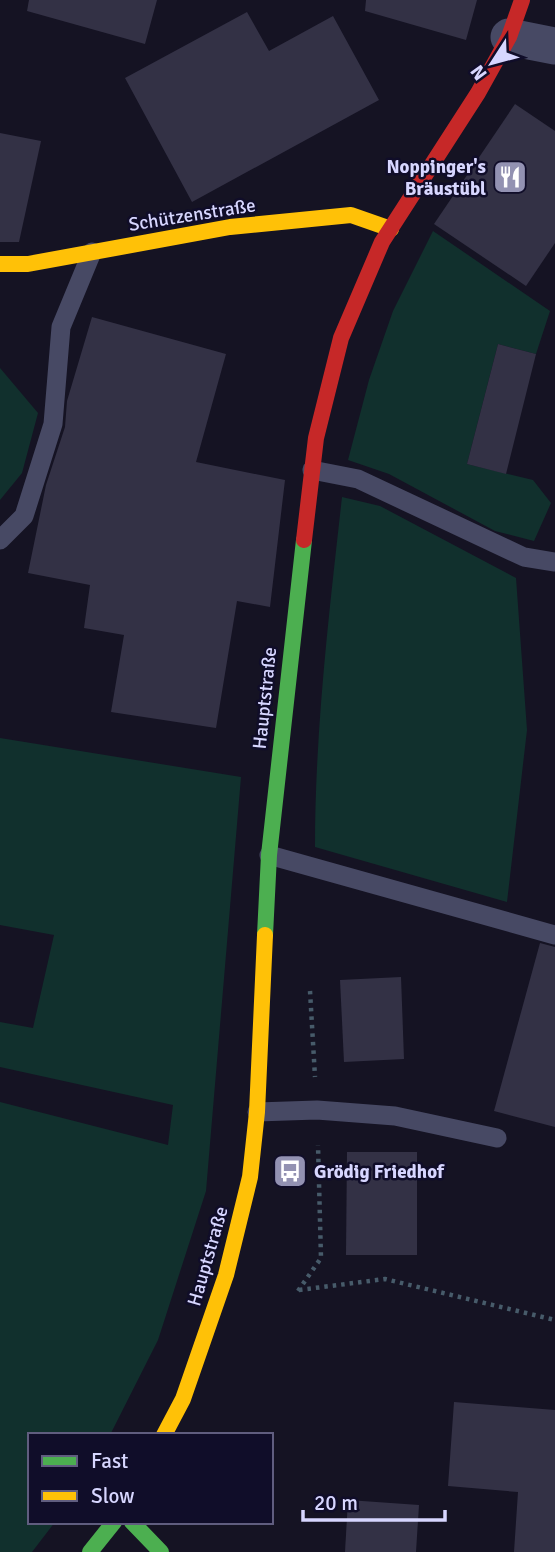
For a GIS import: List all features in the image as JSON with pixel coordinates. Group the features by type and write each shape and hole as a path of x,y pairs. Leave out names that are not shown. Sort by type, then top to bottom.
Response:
{"main road":[{"name":"Hauptstraße","path":"165,1433 183,1399 226,1275 250,1177 257,1112 269,856 316,438 341,338 391,229 478,93 509,37 522,0"},
{"name":"Schützenstraße","path":"0,264 28,264 230,227 351,215 391,229"},
{"path":"90,1552 112,1524"},
{"path":"134,1524 161,1552"}],"street":[{"path":"509,37 555,46"}],"lane":[{"path":"0,540 24,516 53,424 61,327 92,252"},
{"path":"312,470 358,479 524,557 555,562"},
{"path":"269,856 555,935"},
{"path":"257,1112 317,1110 395,1116 497,1138"}],"path":[{"path":"298,1290 385,1279 555,1320"}],"green space":[{"path":"433,231 550,311 536,354 498,344 467,464 533,480 551,503 534,541 495,531 389,474 348,460 369,380 393,311"},
{"path":"0,368 38,413 22,473 0,500"},
{"path":"342,497 380,506 516,578 527,730 507,902 315,847 320,716"},
{"path":"0,738 241,777 206,1191 158,1340 111,1433 28,1433 28,1524 53,1524 32,1552 0,1552 0,1102 168,1145 173,1105 0,1067 0,1022 33,1028 54,935 0,925"}],"building":[{"path":"29,0 157,0 145,44 27,11"},
{"path":"366,0 477,0 466,40 365,11"},
{"path":"247,12 269,51 333,16 379,100 192,202 125,78"},
{"name":"Noppinger's Bräustübl","path":"515,104 555,131 555,243 526,286 434,224"},
{"path":"0,133 41,141 19,242 0,242"},
{"path":"92,317 226,354 196,462 285,480 270,607 237,601 216,728 111,712 124,635 84,628 90,585 28,573 46,485 65,427 67,401"},
{"path":"498,344 536,354 506,474 467,464"},
{"path":"540,943 555,947 555,1127 494,1111"},
{"path":"401,977 404,1059 344,1062 340,980"},
{"path":"347,1152 417,1152 417,1255 346,1255"},
{"path":"454,1402 555,1410 555,1552 514,1552 518,1492 448,1486"},
{"path":"348,1500 419,1505 416,1552 345,1552"}],"traffic: fast":[{"path":"265,935 269,855 304,540"},
{"path":"90,1552 112,1524"},
{"path":"134,1524 161,1552"}],"traffic: slow":[{"path":"0,264 28,264 230,227 351,215 391,229"},
{"path":"165,1433 183,1399 226,1275 250,1177 257,1112 265,935"}],"traffic: jam":[{"path":"304,540 316,438 341,338 382,242 478,93 509,37 522,0"}],"place":[{"name":"Noppinger's Bräustübl","path":"510,177"},
{"name":"Grödig Friedhof","path":"290,1171"}]}
